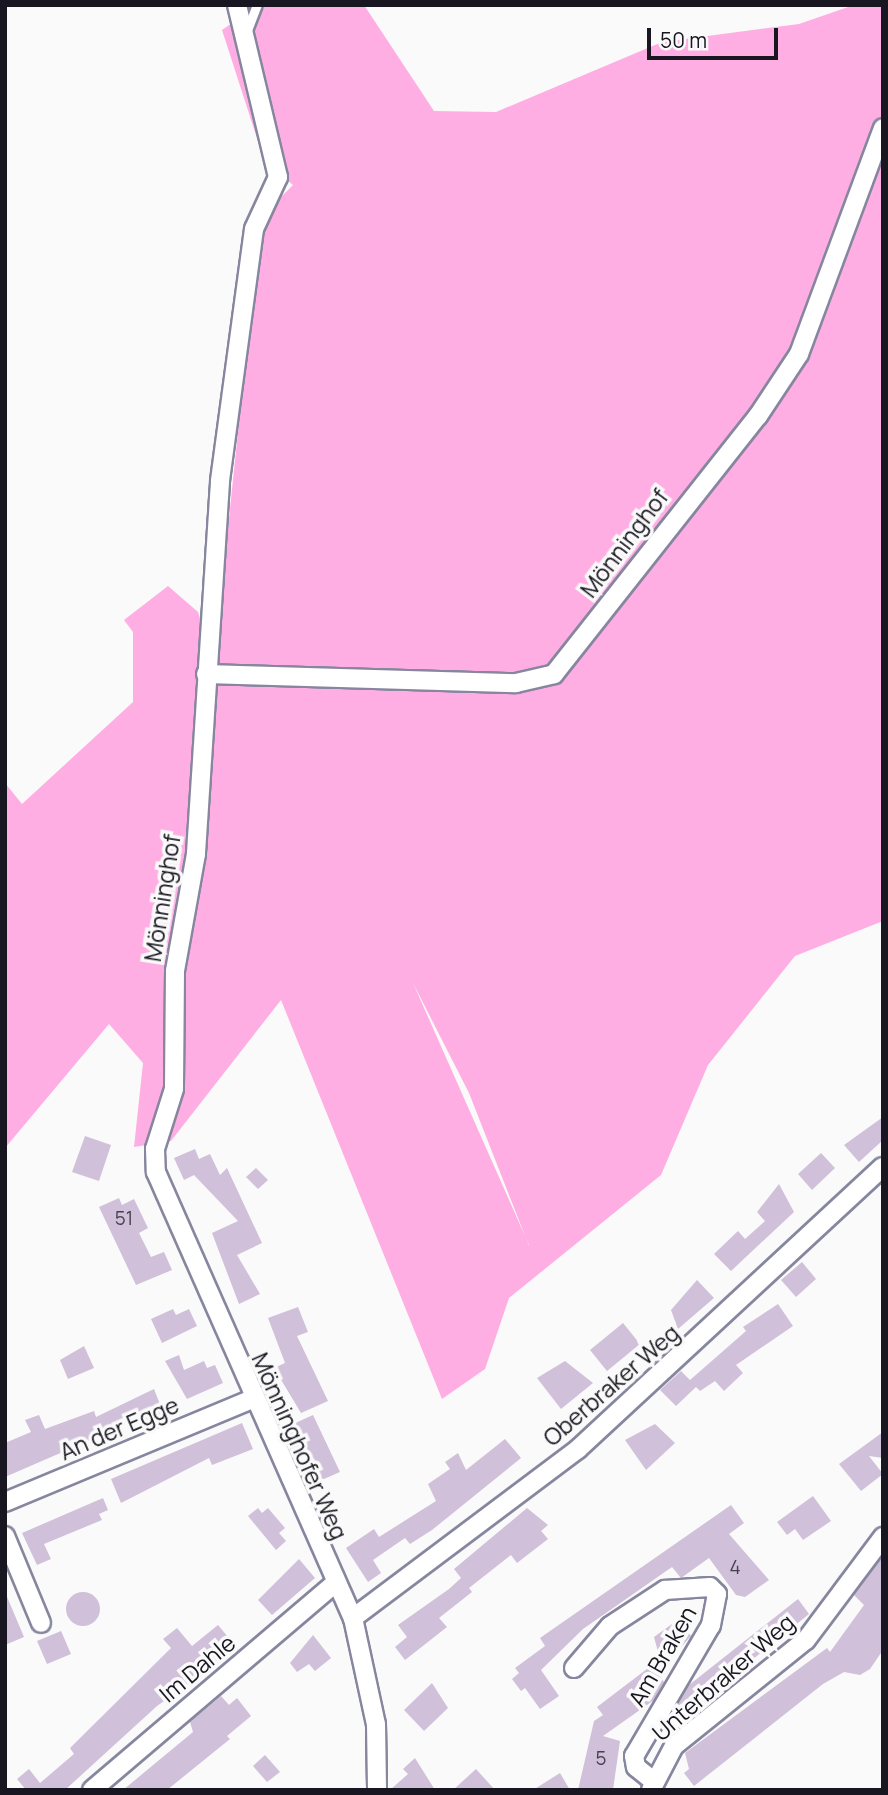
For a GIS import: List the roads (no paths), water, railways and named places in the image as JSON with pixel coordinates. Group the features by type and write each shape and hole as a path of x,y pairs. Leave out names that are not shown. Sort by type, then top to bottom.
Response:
{"street":[{"name":"Mönninghof","path":"163,1128 174,1089 174,984 196,854 212,553 254,229 278,177 237,5"},
{"name":"Mönninghof","path":"206,674 516,683 554,674 785,378 824,294 864,172 883,128"},
{"path":"864,172 883,167"},
{"name":"Mönninghofer Weg","path":"163,1128 156,1172 251,1399 334,1584 354,1618 370,1677 377,1790"},
{"name":"Oberbraker Weg","path":"354,1618 578,1449 883,1167"},
{"name":"An der Egge","path":"5,1502 251,1399"},
{"path":"5,1536 41,1623"},
{"name":"Unterbraker Weg","path":"652,1785 674,1746 806,1640 883,1537"},
{"name":"Im Dahle","path":"92,1790 334,1584"},
{"name":"Am Braken","path":"574,1668 610,1626 665,1590 710,1587 717,1594 711,1625 634,1756 636,1767 652,1785"}],"lane":[{"path":"245,35 257,5"}]}
